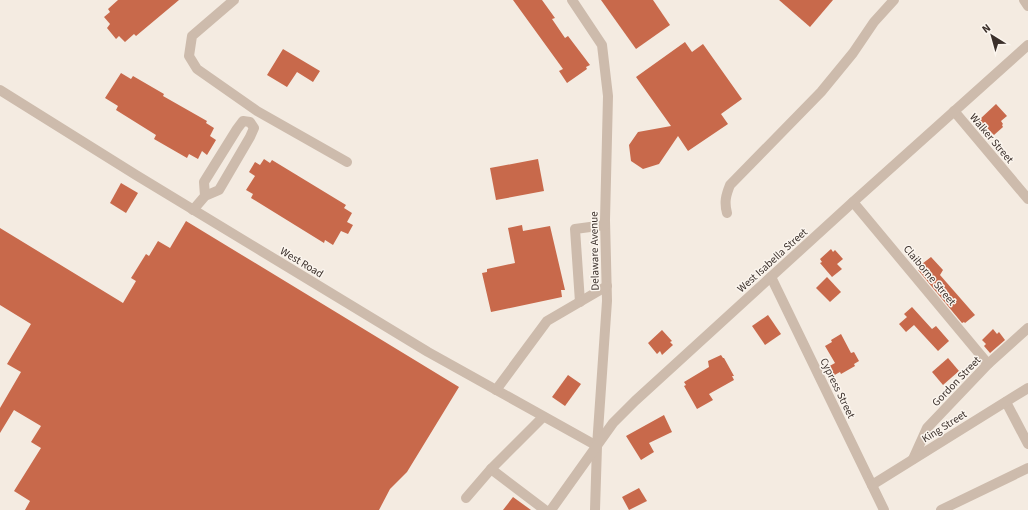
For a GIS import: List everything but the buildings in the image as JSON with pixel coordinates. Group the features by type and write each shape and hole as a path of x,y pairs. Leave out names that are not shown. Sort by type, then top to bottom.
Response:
{"street":[{"path":"234,0 192,36 190,56 197,69 257,111 347,162"},
{"name":"Delaware Avenue","path":"572,0 602,45 608,96 605,225 607,301 597,446 595,510"},
{"path":"727,213 725,196 730,185 821,92 854,53 874,22 894,0"},
{"path":"1024,0 1028,6"},
{"name":"West Isabella Street","path":"551,510 613,423 635,401 1028,45"},
{"name":"West Road","path":"0,90 428,352 597,446"},
{"path":"250,122 257,111"},
{"name":"Walker Street","path":"954,111 1028,199"},
{"path":"194,210 205,196 219,190 250,137 254,128 250,122 243,121 204,182 205,196"},
{"name":"Claiborne Street","path":"853,202 988,364"},
{"path":"580,302 574,229 605,225"},
{"name":"Cypress Street","path":"771,277 884,510"},
{"path":"496,390 547,322 606,286"},
{"name":"Gordon Street","path":"913,460 927,428 988,364 1028,328"},
{"name":"King Street","path":"872,485 1028,388"},
{"path":"1006,402 1028,444"},
{"path":"466,498 491,469 543,417"},
{"path":"941,510 1028,468"},
{"path":"491,469 545,510"}]}
